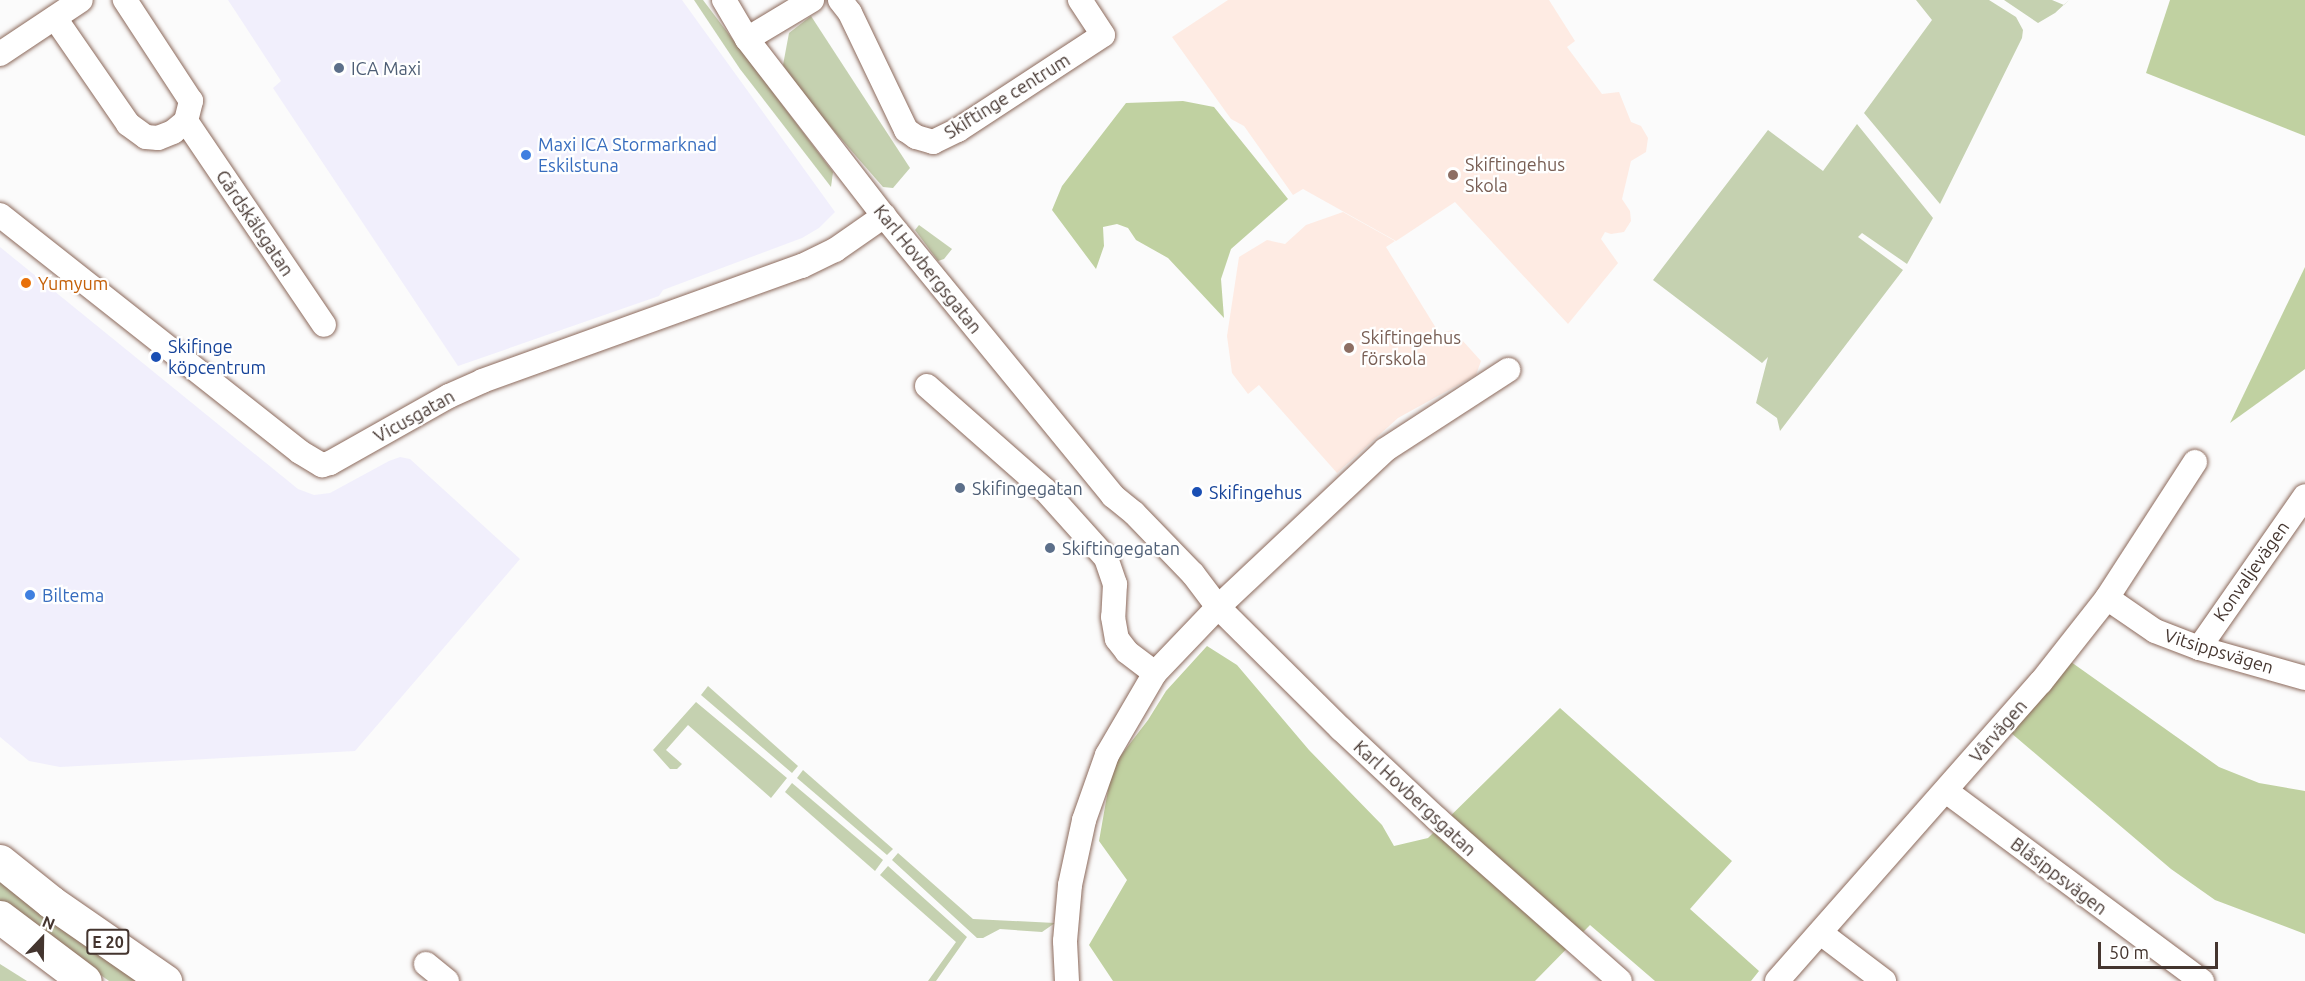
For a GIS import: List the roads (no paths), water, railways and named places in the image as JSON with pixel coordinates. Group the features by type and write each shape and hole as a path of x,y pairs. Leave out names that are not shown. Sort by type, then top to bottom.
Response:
{"highway":[{"name":"E 20","path":"0,839 30,866 51,902"},
{"name":"E 20","path":"0,861 51,902 165,981"},
{"name":"E 20","path":"0,917 83,981"},
{"name":"E 20","path":"0,936 83,981"}],"street":[{"path":"0,54 81,0"},
{"path":"55,18 128,124 137,132 158,138 173,132 186,121 191,101 125,0"},
{"name":"Karl Hovbergsgatan","path":"709,0 717,11 747,39"},
{"name":"Karl Hovbergsgatan","path":"724,0 747,39 884,216 1113,496 1125,522 1183,582 1218,607 1341,729 1437,819 1620,981"},
{"path":"747,39 812,0"},
{"name":"Skiftinge centrum","path":"840,0 850,13 906,130 916,137 933,142 958,130 1103,35 1080,0"},
{"name":"Gårdskälsgatan","path":"186,121 324,325"},
{"name":"Vicusgatan","path":"0,215 300,452 322,465 330,463 448,396 482,381 802,266 835,250 884,216"},
{"path":"1067,981 1065,941 1070,885 1084,820 1107,755 1155,673 1218,607 1385,450 1508,369"},
{"path":"927,386 1045,490 1106,558 1115,584 1113,617 1117,639 1128,652 1155,673"},
{"name":"Vårvägen","path":"1777,981 1822,934 2041,682 2107,598 2195,462"},
{"name":"Konvaljevägen","path":"2199,648 2305,496"},
{"name":"Vitsippsvägen","path":"2107,598 2155,632 2199,648 2305,678"},
{"name":"Blåsippsvägen","path":"1946,791 2202,981"},
{"path":"1822,934 1884,981"},
{"path":"426,964 447,981"}],"place":[{"name":"ICA Maxi","path":"339,68"},
{"name":"Maxi ICA Stormarknad Eskilstuna","path":"526,155"},
{"name":"Skiftingehus Skola","path":"1453,175"},
{"name":"Yumyum","path":"26,283"},
{"name":"Skiftingehus förskola","path":"1349,348"},
{"name":"Skifinge köpcentrum","path":"156,357"},
{"name":"Skifingegatan","path":"960,488"},
{"name":"Skifingehus","path":"1197,492"},
{"name":"Skiftingegatan","path":"1050,548"},
{"name":"Biltema","path":"30,595"}]}
